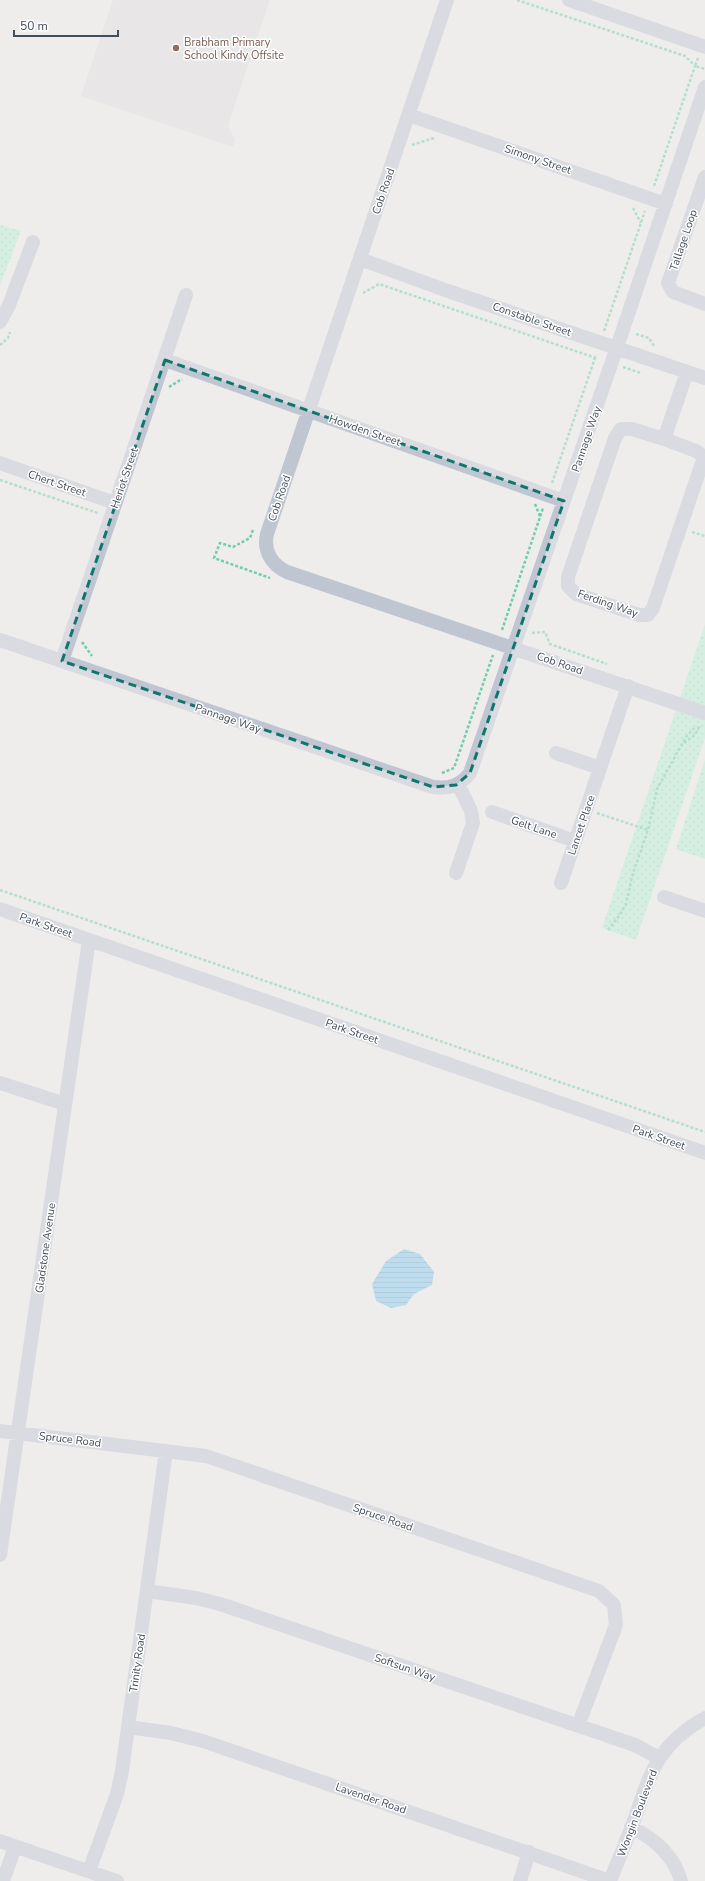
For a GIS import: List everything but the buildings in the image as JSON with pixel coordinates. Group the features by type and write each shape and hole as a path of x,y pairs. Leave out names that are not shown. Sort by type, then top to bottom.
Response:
{"street":[{"name":"Cob Road","path":"447,0 267,534 266,550 273,561 281,569 288,572 495,649 516,641 704,716"},
{"path":"569,0 705,47"},
{"name":"Pannage Way","path":"0,640 433,787 449,788 458,784 470,773 612,363 705,87"},
{"name":"Simony Street","path":"409,115 666,204"},
{"name":"Tallage Loop","path":"705,177 668,283 673,292 705,304"},
{"path":"0,322 9,305 33,242"},
{"name":"Constable Street","path":"360,259 445,290 705,378"},
{"name":"Heriot Street","path":"62,661 186,295"},
{"name":"Howden Street","path":"165,360 564,501"},
{"path":"664,439 687,372"},
{"name":"Ferding Way","path":"621,429 632,429 664,439 696,451 704,457 653,608 648,615 639,615 576,594 568,586 568,576 615,438 621,429"},
{"name":"Chert Street","path":"0,463 115,503"},
{"name":"Lancet Place","path":"561,882 628,686"},
{"path":"556,754 600,768"},
{"path":"456,873 473,824 471,811 458,784"},
{"name":"Gelt Lane","path":"492,812 575,841"},
{"path":"664,897 705,911"},
{"name":"Park Street","path":"0,909 705,1153"},
{"name":"Gladstone Avenue","path":"0,1555 89,940"},
{"path":"0,1083 65,1104"},
{"name":"Spruce Road","path":"0,1431 191,1453 219,1459 599,1591 614,1605 616,1625 578,1726"},
{"name":"Trinity Road","path":"89,1871 117,1794 128,1727 166,1451"},
{"name":"Softsun Way","path":"147,1591 196,1598 220,1604 635,1745 659,1758"},
{"name":"Wongin Boulevard","path":"610,1881 646,1783 659,1758 683,1731 705,1718"},
{"name":"Lavender Road","path":"128,1727 171,1733 203,1741 610,1881"},
{"path":"631,1827 650,1837 666,1852 679,1872 681,1881"},
{"path":"0,1841 117,1881"},
{"path":"3,1881 15,1847"},
{"path":"520,1881 529,1852"}],"path":[{"path":"517,0 685,56 695,66 705,69"},
{"path":"437,775 454,768 695,66"},
{"path":"396,153 406,156 413,144 436,137"},
{"path":"632,204 641,223"},
{"path":"346,301 359,305 364,292 379,284 649,375"},
{"path":"606,324 649,338 654,346 660,348"},
{"path":"167,388 183,379"},
{"path":"0,480 110,518"},
{"path":"532,500 541,517"},
{"path":"255,523 250,538 233,547 220,543 214,558 274,579"},
{"path":"516,641 545,632 550,644 608,664"},
{"path":"81,640 93,658"},
{"path":"486,653 495,649"},
{"path":"495,649 509,661"},
{"path":"608,930 626,904 635,868 648,830 657,789 682,744 698,726 704,716"},
{"path":"689,723 705,729"},
{"path":"682,744 695,735 698,726"},
{"path":"0,890 705,1132"}],"highlighted area":[{"path":"165,360 564,501 470,773 456,785 433,787 62,661"}],"shaded area":[{"name":"Brabham Primary School Kindy Offsite","path":"113,0 270,0 228,126 235,140 233,147 81,96"}],"green space":[{"path":"0,225 21,231 0,285"},
{"path":"705,624 705,738 636,940 602,928"},
{"path":"705,759 705,859 676,849"}],"water":[{"path":"404,1249 420,1254 434,1272 432,1285 414,1294 406,1305 391,1308 376,1301 372,1284 386,1261"}],"place":[{"name":"Brabham Primary School Kindy Offsite","path":"176,48"}]}
